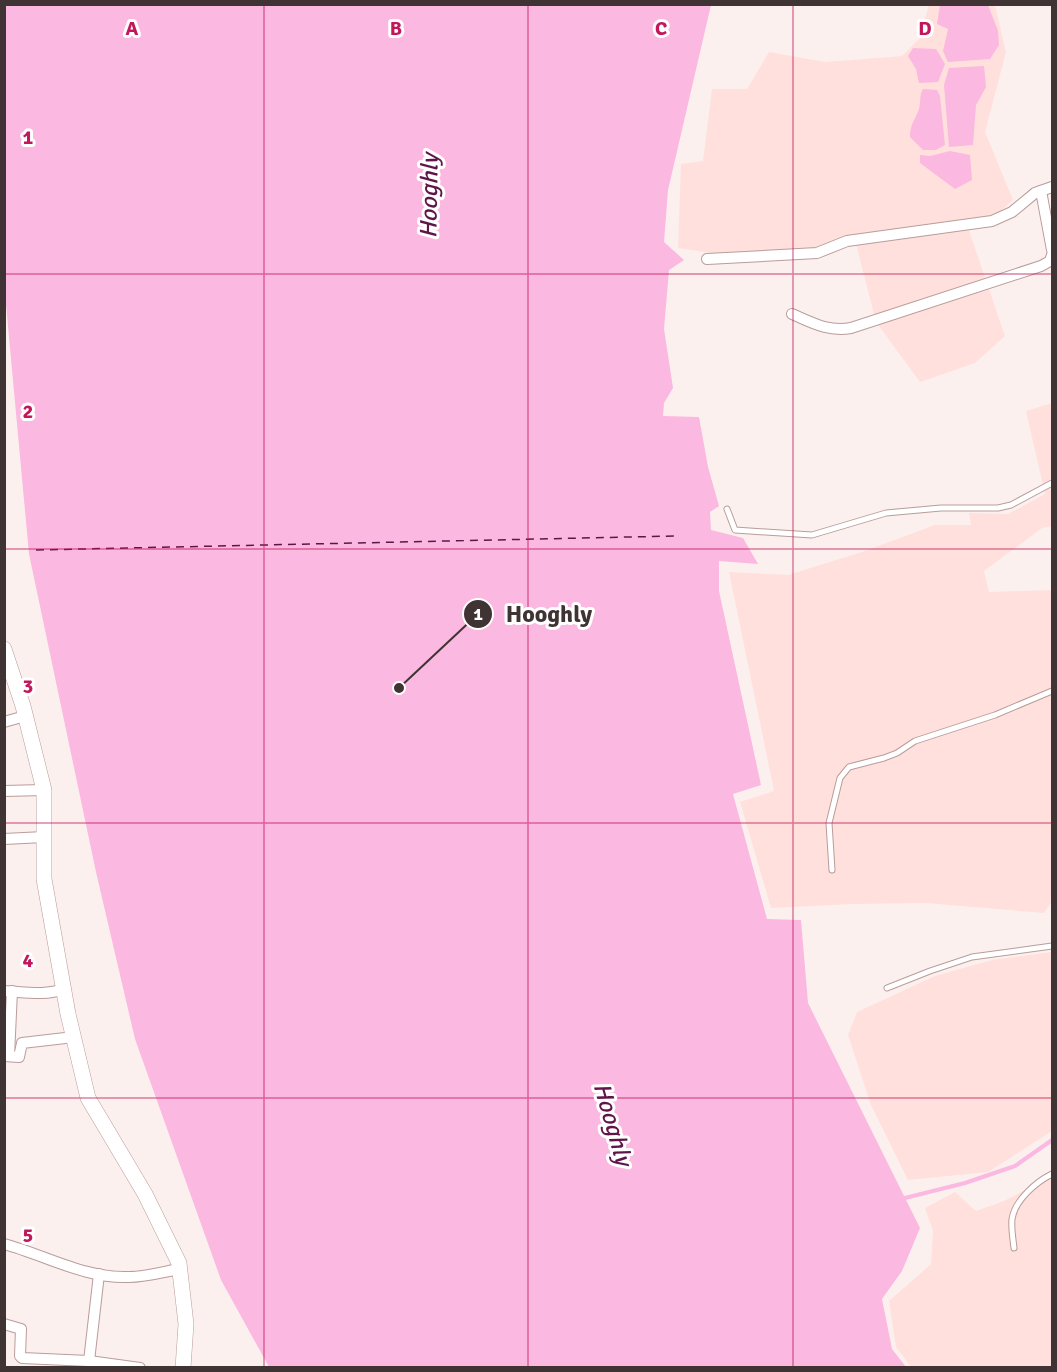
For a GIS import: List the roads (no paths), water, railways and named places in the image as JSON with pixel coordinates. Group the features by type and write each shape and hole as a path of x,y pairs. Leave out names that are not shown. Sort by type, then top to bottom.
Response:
{"street":[{"path":"707,259 818,253 847,241 992,221 1012,212 1035,193 1053,187"},
{"path":"1041,191 1053,249"},
{"path":"792,314 823,328 838,330 851,328 1041,266 1050,261 1053,255"},
{"path":"4,649 36,754 44,790 44,879 64,989 88,1098 145,1194 179,1263 186,1324 183,1368"},
{"path":"4,723 25,716"},
{"path":"4,791 44,790"},
{"path":"4,839 44,837"},
{"path":"64,989 40,993 8,991 7,1056 19,1057 22,1042 74,1037"},
{"path":"4,1244 99,1274 130,1277 179,1269"},
{"path":"89,1361 99,1274"},
{"path":"4,1324 21,1329 21,1358 74,1364 89,1361 140,1368"}],"lane":[{"path":"727,509 735,530 812,535 886,513 941,508 998,508 1011,505 1053,483"},
{"path":"832,870 829,823 840,778 844,771 849,767 897,753 915,741 995,715 1053,691"},
{"path":"887,988 972,957 1053,946"},
{"path":"1014,1248 1012,1220 1016,1208 1024,1196 1037,1184 1053,1174"}],"water":[{"name":"Hooghly","path":"4,5 711,5 668,190 664,242 684,260 669,270 664,329 673,388 664,403 663,416 699,417 708,467 719,506 710,512 711,530 743,538 758,564 719,561 719,591 761,785 733,794 767,919 801,920 808,1003 920,1228 902,1271 882,1299 892,1349 906,1367 269,1367 221,1280 135,1039 96,872 29,554 4,283"},
{"path":"940,5 988,5 998,31 999,45 990,59 948,62 943,51 948,29 937,24"},
{"path":"913,48 936,49 945,64 938,82 919,83 916,69 908,56"},
{"path":"984,66 986,87 976,105 973,145 949,147 944,85 949,68"},
{"path":"923,89 937,90 940,96 945,145 936,150 923,150 910,137"},
{"path":"950,151 970,155 972,180 955,189 920,163 920,155 930,156"}],"waterway":[{"path":"905,1198 965,1183 1015,1166 1052,1140"}],"place":[{"name":"Hooghly","path":"399,688"}]}
